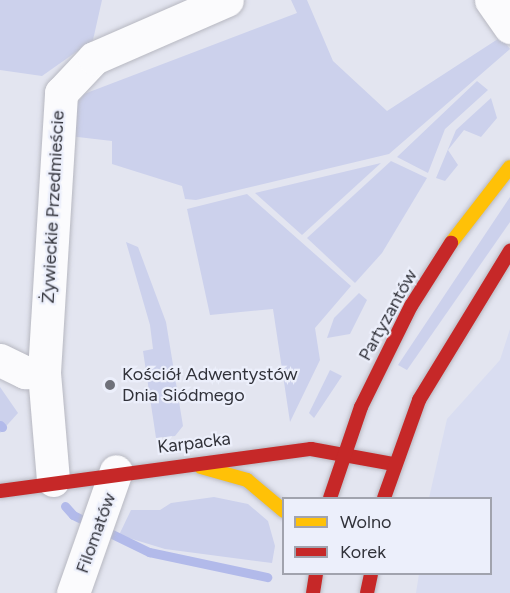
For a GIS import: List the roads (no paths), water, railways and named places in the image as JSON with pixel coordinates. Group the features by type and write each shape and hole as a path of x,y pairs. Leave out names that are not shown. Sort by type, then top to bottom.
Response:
{"main road":[{"name":"Partyzantów","path":"330,497 343,452 411,306 463,224 510,167"},
{"path":"384,497 393,465 445,351 510,251"},
{"name":"Karpacka","path":"0,491 53,480 182,462 311,449 343,452 393,465"},
{"path":"182,462 247,480 282,509"},
{"path":"303,575 306,593"},
{"path":"313,593 316,575"},
{"path":"367,593 371,575"}],"street":[{"name":"Żywieckie Przedmieście","path":"53,480 44,372 61,93 94,58 227,0"},
{"path":"491,0 510,27"},
{"path":"0,360 25,372 44,372"},
{"name":"Filomatów","path":"73,593 107,510 116,471"}],"waterway":[{"path":"65,506 73,515 149,552 267,577"}],"place":[{"name":"Kościół Adwentystów Dnia Siódmego","path":"110,385"}]}
